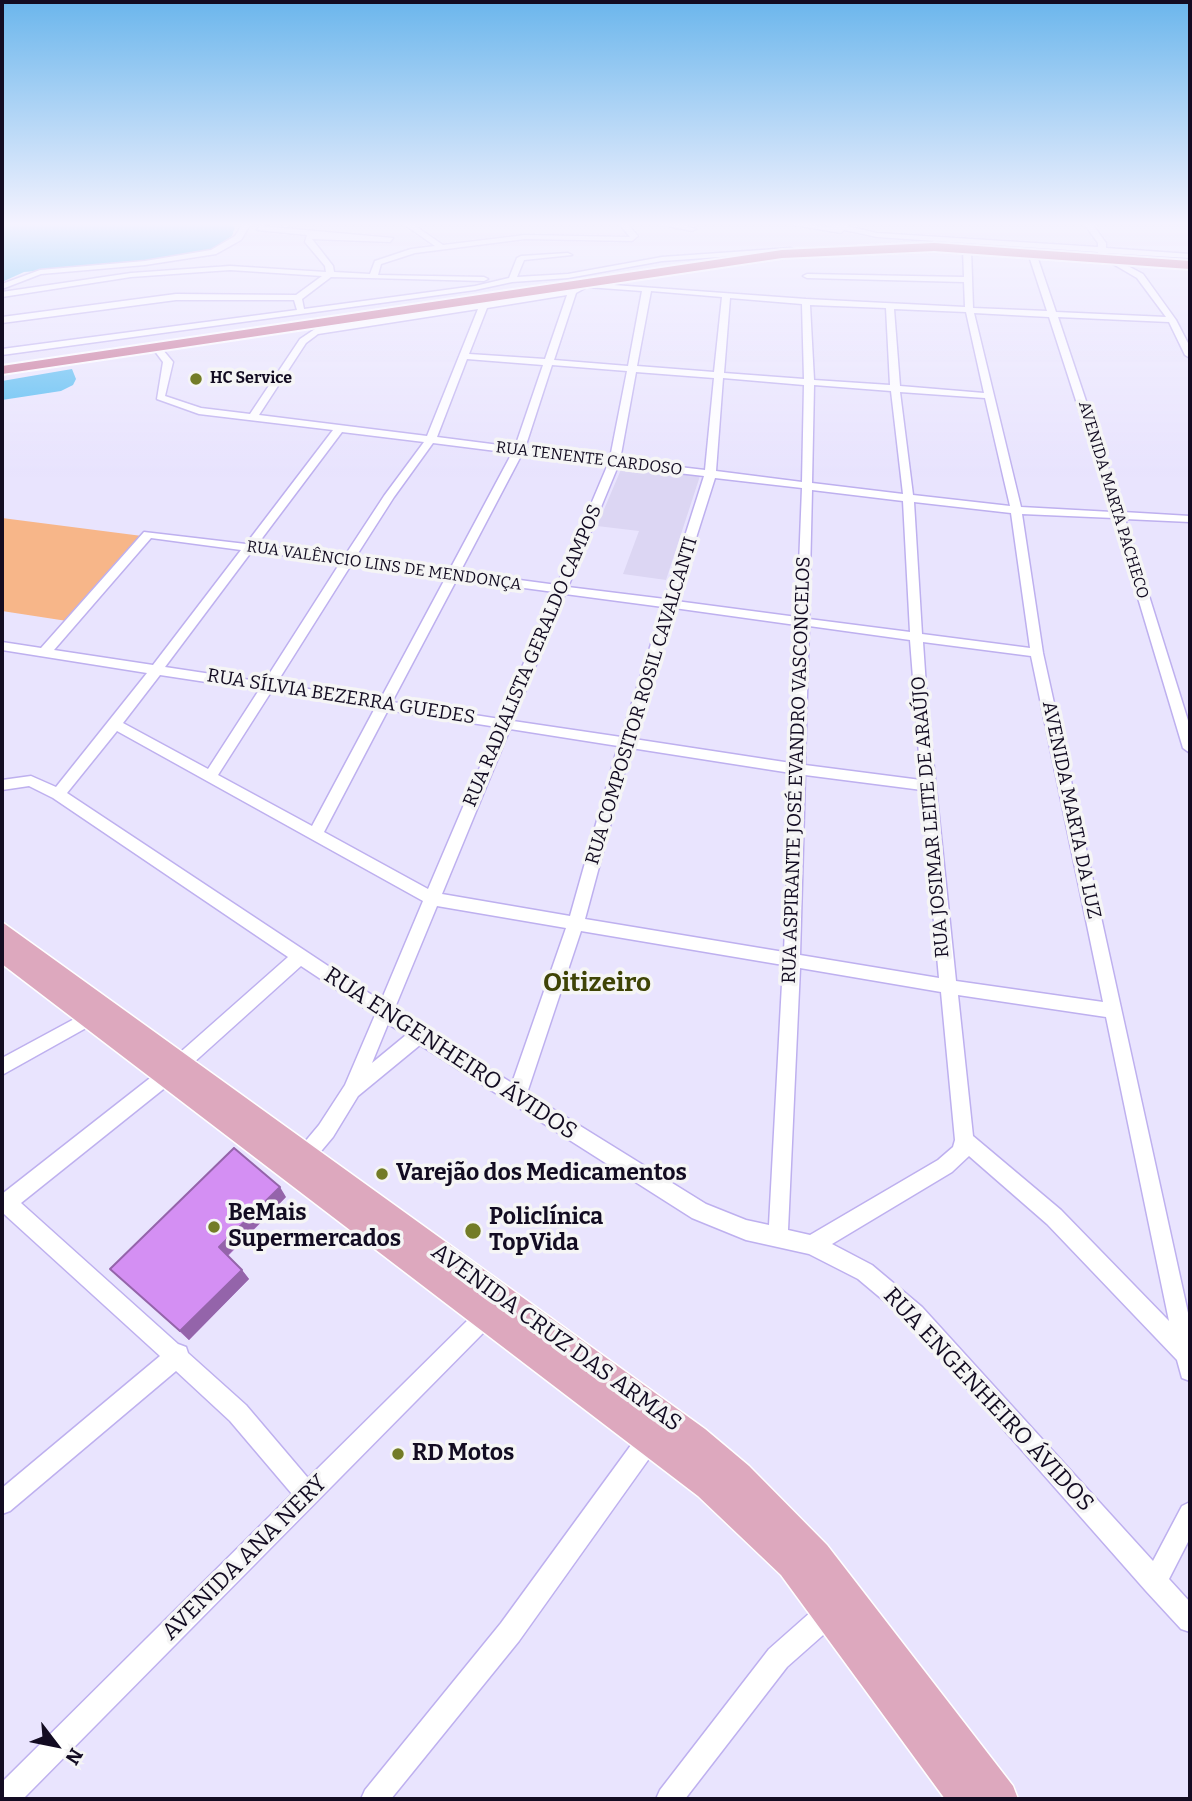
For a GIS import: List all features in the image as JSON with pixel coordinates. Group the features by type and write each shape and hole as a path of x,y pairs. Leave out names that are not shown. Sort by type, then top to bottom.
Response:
{"highway":[{"path":"2,367 352,309"},
{"path":"149,341 340,319 365,321 436,309"}],"main road":[{"name":"AVENIDA CRUZ DAS ARMAS","path":"2,931 173,1070 299,1163 694,1440 748,1486 816,1556 1000,1799"},
{"name":"AVENIDA CRUZ DAS ARMAS","path":"2,952 89,1018 173,1070"},
{"name":"AVENIDA CRUZ DAS ARMAS","path":"299,1163 486,1316 650,1438 752,1522 792,1564 830,1612 967,1799"}],"street":[{"path":"2,320 80,309"},
{"path":"301,309 303,316"},
{"path":"253,417 301,344 315,332 365,321 466,309"},
{"path":"211,775 271,685 389,496 431,439 482,309"},
{"path":"316,833 519,450 566,309"},
{"name":"RUA RADIALISTA GERALDO CAMPOS","path":"352,1090 614,463 643,309"},
{"name":"RUA COMPOSITOR ROSIL CAVALCANTI","path":"516,1098 576,923 626,742 710,475 725,309"},
{"name":"RUA ASPIRANTE JOSÉ EVANDRO VASCONCELOS","path":"778,1238 792,960 807,486 809,383 806,309"},
{"name":"RUA JOSIMAR LEITE DE ARAÚJO","path":"890,309 895,389 905,457 915,638 946,986 964,1140"},
{"name":"AVENIDA MARTA DA LUZ","path":"969,309 1016,510 1037,653 1188,1362"},
{"path":"970,309 1172,320"},
{"name":"AVENIDA MARTA PACHECO","path":"1049,309 1119,517 1190,748"},
{"path":"1164,309 1190,355"},
{"path":"2,352 149,341"},
{"name":"RUA TENENTE CARDOSO","path":"149,341 168,362 160,393 163,400 199,411 1016,510 1190,519"},
{"path":"464,356 991,396"},
{"path":"58,794 115,724 340,428"},
{"name":"RUA VALÊNCIO LINS DE MENDONÇA","path":"45,652 148,534 1037,653"},
{"name":"RUA SÍLVIA BEZERRA GUEDES","path":"2,646 271,685 797,769 929,786"},
{"path":"115,724 432,899 946,986 1113,1011"},
{"name":"RUA ENGENHEIRO ÁVIDOS","path":"2,785 31,781 58,794 383,1012 699,1211 721,1222 812,1245 865,1272 915,1314 1190,1620"},
{"path":"300,956 173,1070 4,1205 178,1355 238,1413 307,1496"},
{"path":"2,1067 89,1018"},
{"path":"299,1163 352,1090 419,1035"},
{"path":"812,1245 945,1166 961,1152 964,1140 1054,1217 1188,1362"},
{"name":"AVENIDA ANA NERY","path":"4,1799 486,1316"},
{"path":"2,1503 178,1355"},
{"path":"374,1799 510,1632 650,1438"},
{"path":"1155,1582 1190,1514"},
{"path":"669,1799 778,1658 830,1612"}],"shaded area":[{"path":"622,467 700,476 666,580 623,574 639,531 597,526"},
{"path":"2,518 142,536 67,621 2,611"}],"water":[{"path":"72,369 76,379 73,385 61,391 2,400 2,381"}],"building":[{"name":"BeMais Supermercados","path":"234,1148 280,1187 219,1247 242,1270 180,1331 110,1269"}],"place":[{"name":"HC Service","path":"196,379"},
{"name":"Varejão dos Medicamentos","path":"382,1174"},
{"name":"BeMais Supermercados","path":"214,1227"},
{"name":"Policlínica TopVida","path":"473,1231"},
{"name":"RD Motos","path":"398,1454"}],"district":[{"name":"Oitizeiro","path":"597,984"}]}
